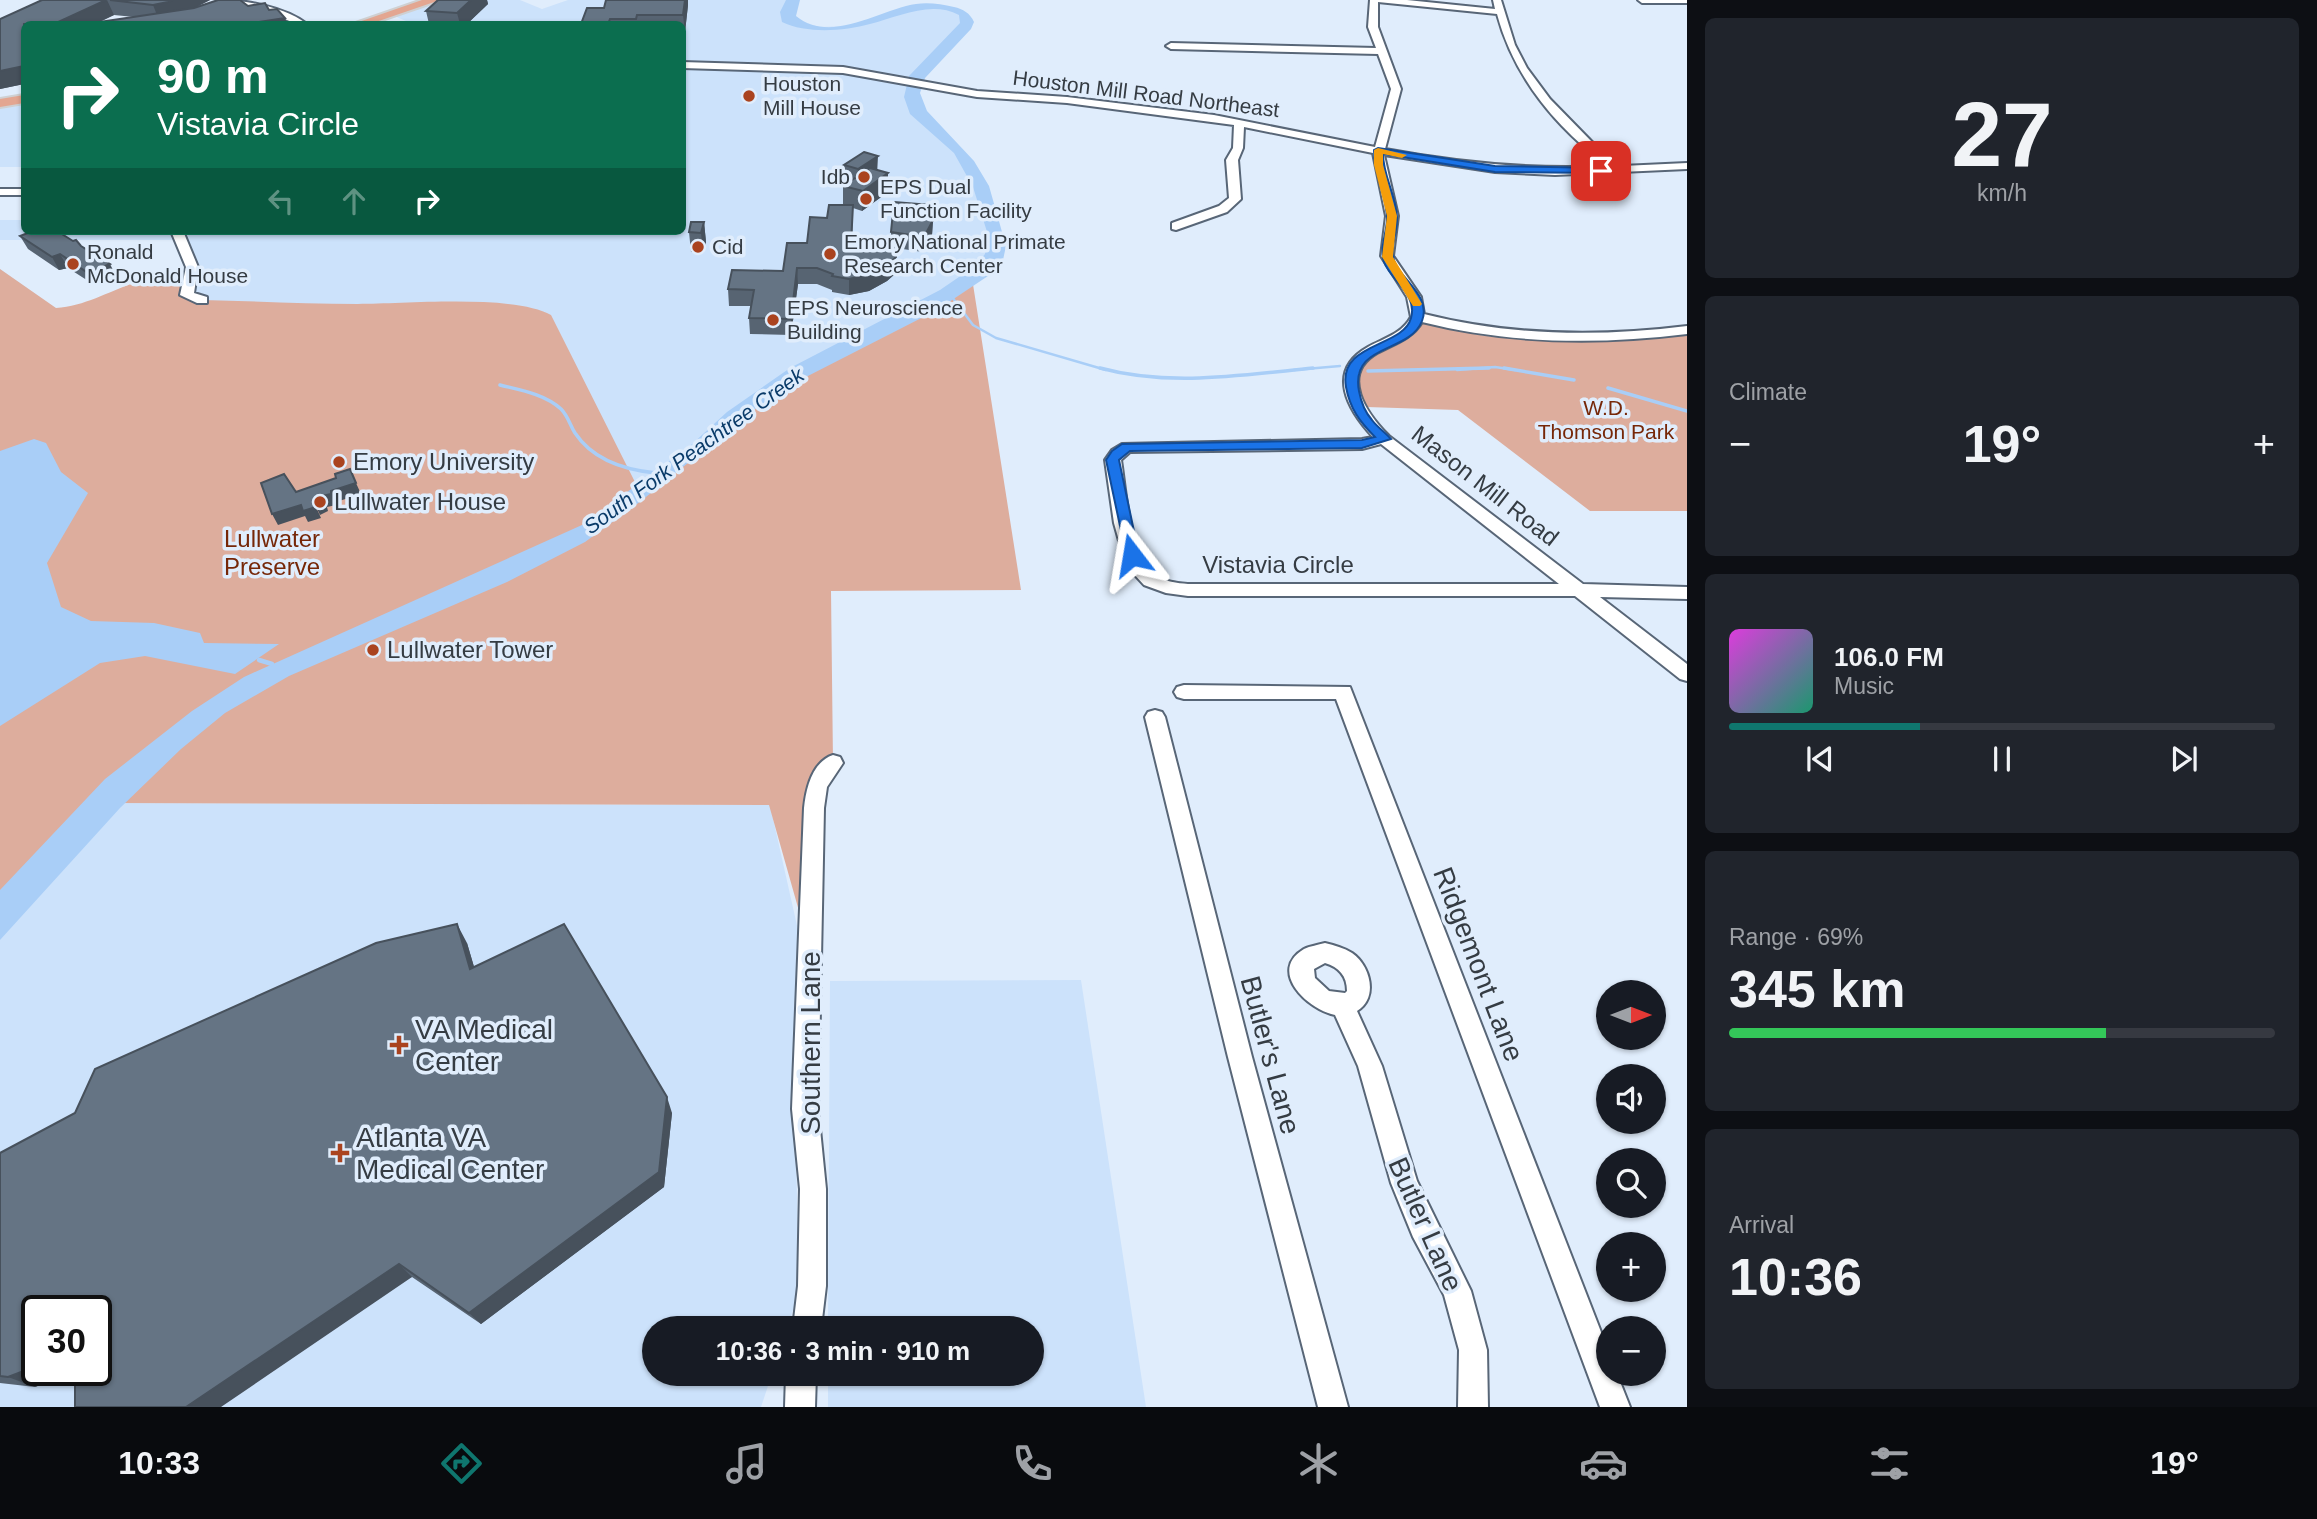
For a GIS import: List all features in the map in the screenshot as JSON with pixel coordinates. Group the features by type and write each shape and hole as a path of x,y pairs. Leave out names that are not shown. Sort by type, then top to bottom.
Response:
{"main road":[{"path":"377,21 434,0"},
{"path":"0,103 21,100"}],"street":[{"path":"223,0 287,16 296,21"},
{"path":"1374,0 1373,27 1396,89 1378,150 1378,165 1392,216 1387,257 1414,297 1418,317 1478,332 1529,336 1655,335 1687,330"},
{"path":"1381,0 1501,12"},
{"path":"1497,0 1513,51 1532,83 1569,127 1621,170"},
{"path":"1642,0 1687,0"},
{"path":"218,11 239,4"},
{"path":"1171,46 1382,51"},
{"name":"Houston Mill Road Northeast","path":"686,65 812,67 977,94 1068,100 1239,122 1378,150 1495,169 1555,172 1687,166"},
{"path":"1176,226 1223,209 1235,199 1232,160 1238,148 1239,122"},
{"path":"1670,167 1686,179"},
{"path":"0,192 21,192"},
{"path":"179,235 192,267 186,291 192,298 202,300"},
{"name":"Mason Mill Road","path":"1418,317 1408,332 1366,354 1354,368 1351,382 1355,404 1366,422 1384,439 1687,674"},
{"name":"Vistavia Circle","path":"1384,439 1362,444 1127,447 1117,453 1113,460 1123,519 1135,564 1154,582 1188,590 1687,593"},
{"name":"Ridgemont Lane","path":"1184,692 1343,692 1615,1407"},
{"name":"Butler's Lane","path":"1155,717 1240,1056 1333,1407"},
{"name":"Southern Lane","path":"808,1316 812,1286 813,1203 805,1109 814,808 817,785 833,763"},
{"name":"Butler Lane","path":"1343,1005 1370,1066 1404,1183 1423,1227 1457,1291 1473,1350 1473,1407"}],"shaded area":[{"path":"443,0 520,0 542,9 568,0 794,0 787,16 819,27 848,26 912,7 947,7 965,18 929,63 913,102 959,150 994,225 987,262 693,451 107,803 770,805 800,939 796,1151 799,1292 791,1316 642,1316 642,1386 768,1386 761,1407 0,1407 0,269 55,308 168,309 190,280 178,235 686,235 686,21 406,21 392,15"},
{"path":"21,104 21,167 0,167 0,108"},
{"path":"0,220 21,220 21,235 172,235 174,240 0,240"},
{"path":"1081,980 1146,1407 828,1407 828,1386 1044,1386 1044,1316 828,1316 830,981"}],"green space":[{"name":"Lullwater Preserve","path":"0,269 56,308 86,302 134,283 144,283 189,284 186,291 202,300 338,304 486,302 534,308 551,315 640,492 751,405 972,278 1021,590 831,591 833,763 824,775 810,950 769,805 106,803 0,914"},
{"name":"W.D. Thomson Park","path":"1422,321 1480,335 1532,340 1610,341 1687,333 1687,511 1590,511 1458,410 1367,407 1357,383 1359,368 1372,357 1413,334"}],"water":[{"name":"South Fork Peachtree Creek","path":"786,0 800,0 796,16 810,24 824,27 856,23 921,3 954,7 970,16 974,22 971,29 925,78 920,93 927,111 974,161 989,186 1006,246 1003,260 994,272 937,310 802,379 752,411 641,501 585,542 507,582 289,676 225,713 181,749 120,808 0,940 0,890 105,779 192,711 244,677 582,525 690,446 727,412 790,368 940,290 975,266 985,254 988,235 973,187 954,153 910,114 904,97 909,76 960,23 959,15 926,9 860,26 814,30 782,22 780,12"},
{"path":"34,439 46,443 61,472 88,493 47,563 61,607 91,621 154,623 200,633 204,643 279,644 235,674 145,656 100,663 0,726 0,451"}],"building":[{"path":"42,0 106,0 60,21 21,21 21,67 0,71 0,19"},
{"path":"110,0 173,0 153,5"},
{"path":"218,0 240,0 248,6 265,3 269,10 277,9 285,18 265,21 106,21 194,8"},
{"path":"438,0 471,0 457,13 426,11"},
{"path":"606,0 685,0 683,15 637,15 636,19 582,21 587,8 604,8"},
{"path":"864,152 878,156 858,169 844,165"},
{"path":"870,168 888,173 863,191 843,186"},
{"path":"894,202 930,205 933,220 924,237 891,232"},
{"path":"829,205 853,205 851,244 896,244 896,257 888,265 870,274 849,279 832,276 833,274 817,268 797,268 791,319 749,318 754,290 728,289 732,270 783,271 787,243 807,243 810,217 827,218"},
{"path":"691,222 704,222 701,233 689,232"},
{"path":"63,235 76,240 110,264 88,273 60,254 52,257 20,236"},
{"path":"350,469 356,483 331,491 331,494 322,496 323,500 315,504 316,507 303,511 301,505 272,514 261,483 284,474 296,492 336,478 335,474"},
{"name":"VA Medical Center","path":"457,924 470,969 564,924 667,1097 659,1172 469,1313 399,1264 186,1407 75,1407 75,1386 112,1386 112,1295 21,1295 21,1372 8,1377 0,1376 0,1153 75,1113 95,1069 376,943"}],"waterway":[{"path":"952,297 973,325 996,338 1106,370"},
{"path":"1294,370 1340,366"},
{"path":"1100,368 1126,374 1179,378 1313,368"},
{"path":"1368,371 1479,368"},
{"path":"1457,370 1479,368"},
{"path":"1479,368 1515,370"},
{"path":"1479,368 1489,368"},
{"path":"1504,368 1574,380"},
{"name":"South Fork Peachtree Creek","path":"500,385 532,393 555,404 582,442 600,457 621,466 656,473"},
{"path":"1608,388 1687,411"},
{"path":"259,660 272,664"}],"slow traffic":[{"path":"1402,155 1378,150 1378,165 1392,216 1387,257 1411,290 1417,304"}],"place":[{"name":"Houston Mill House","path":"749,96"},
{"name":"Idb","path":"864,177"},
{"name":"EPS Dual Function Facility","path":"866,199"},
{"name":"Cid","path":"698,247"},
{"name":"Emory National Primate Research Center","path":"830,254"},
{"name":"Ronald McDonald House","path":"73,264"},
{"name":"EPS Neuroscience Building","path":"773,320"},
{"name":"Emory University","path":"339,462"},
{"name":"Lullwater House","path":"320,502"},
{"name":"Lullwater Tower","path":"373,650"},
{"name":"VA Medical Center","path":"399,1045"},
{"name":"Atlanta VA Medical Center","path":"340,1153"}],"route":[{"path":"1132,555 1113,460 1117,453 1127,447 1362,444 1384,439 1366,422 1355,404 1351,389 1354,368 1366,354 1408,332 1418,317 1418,307 1411,290 1387,257 1392,216 1378,165 1378,150 1444,163 1495,169 1601,171"}]}
